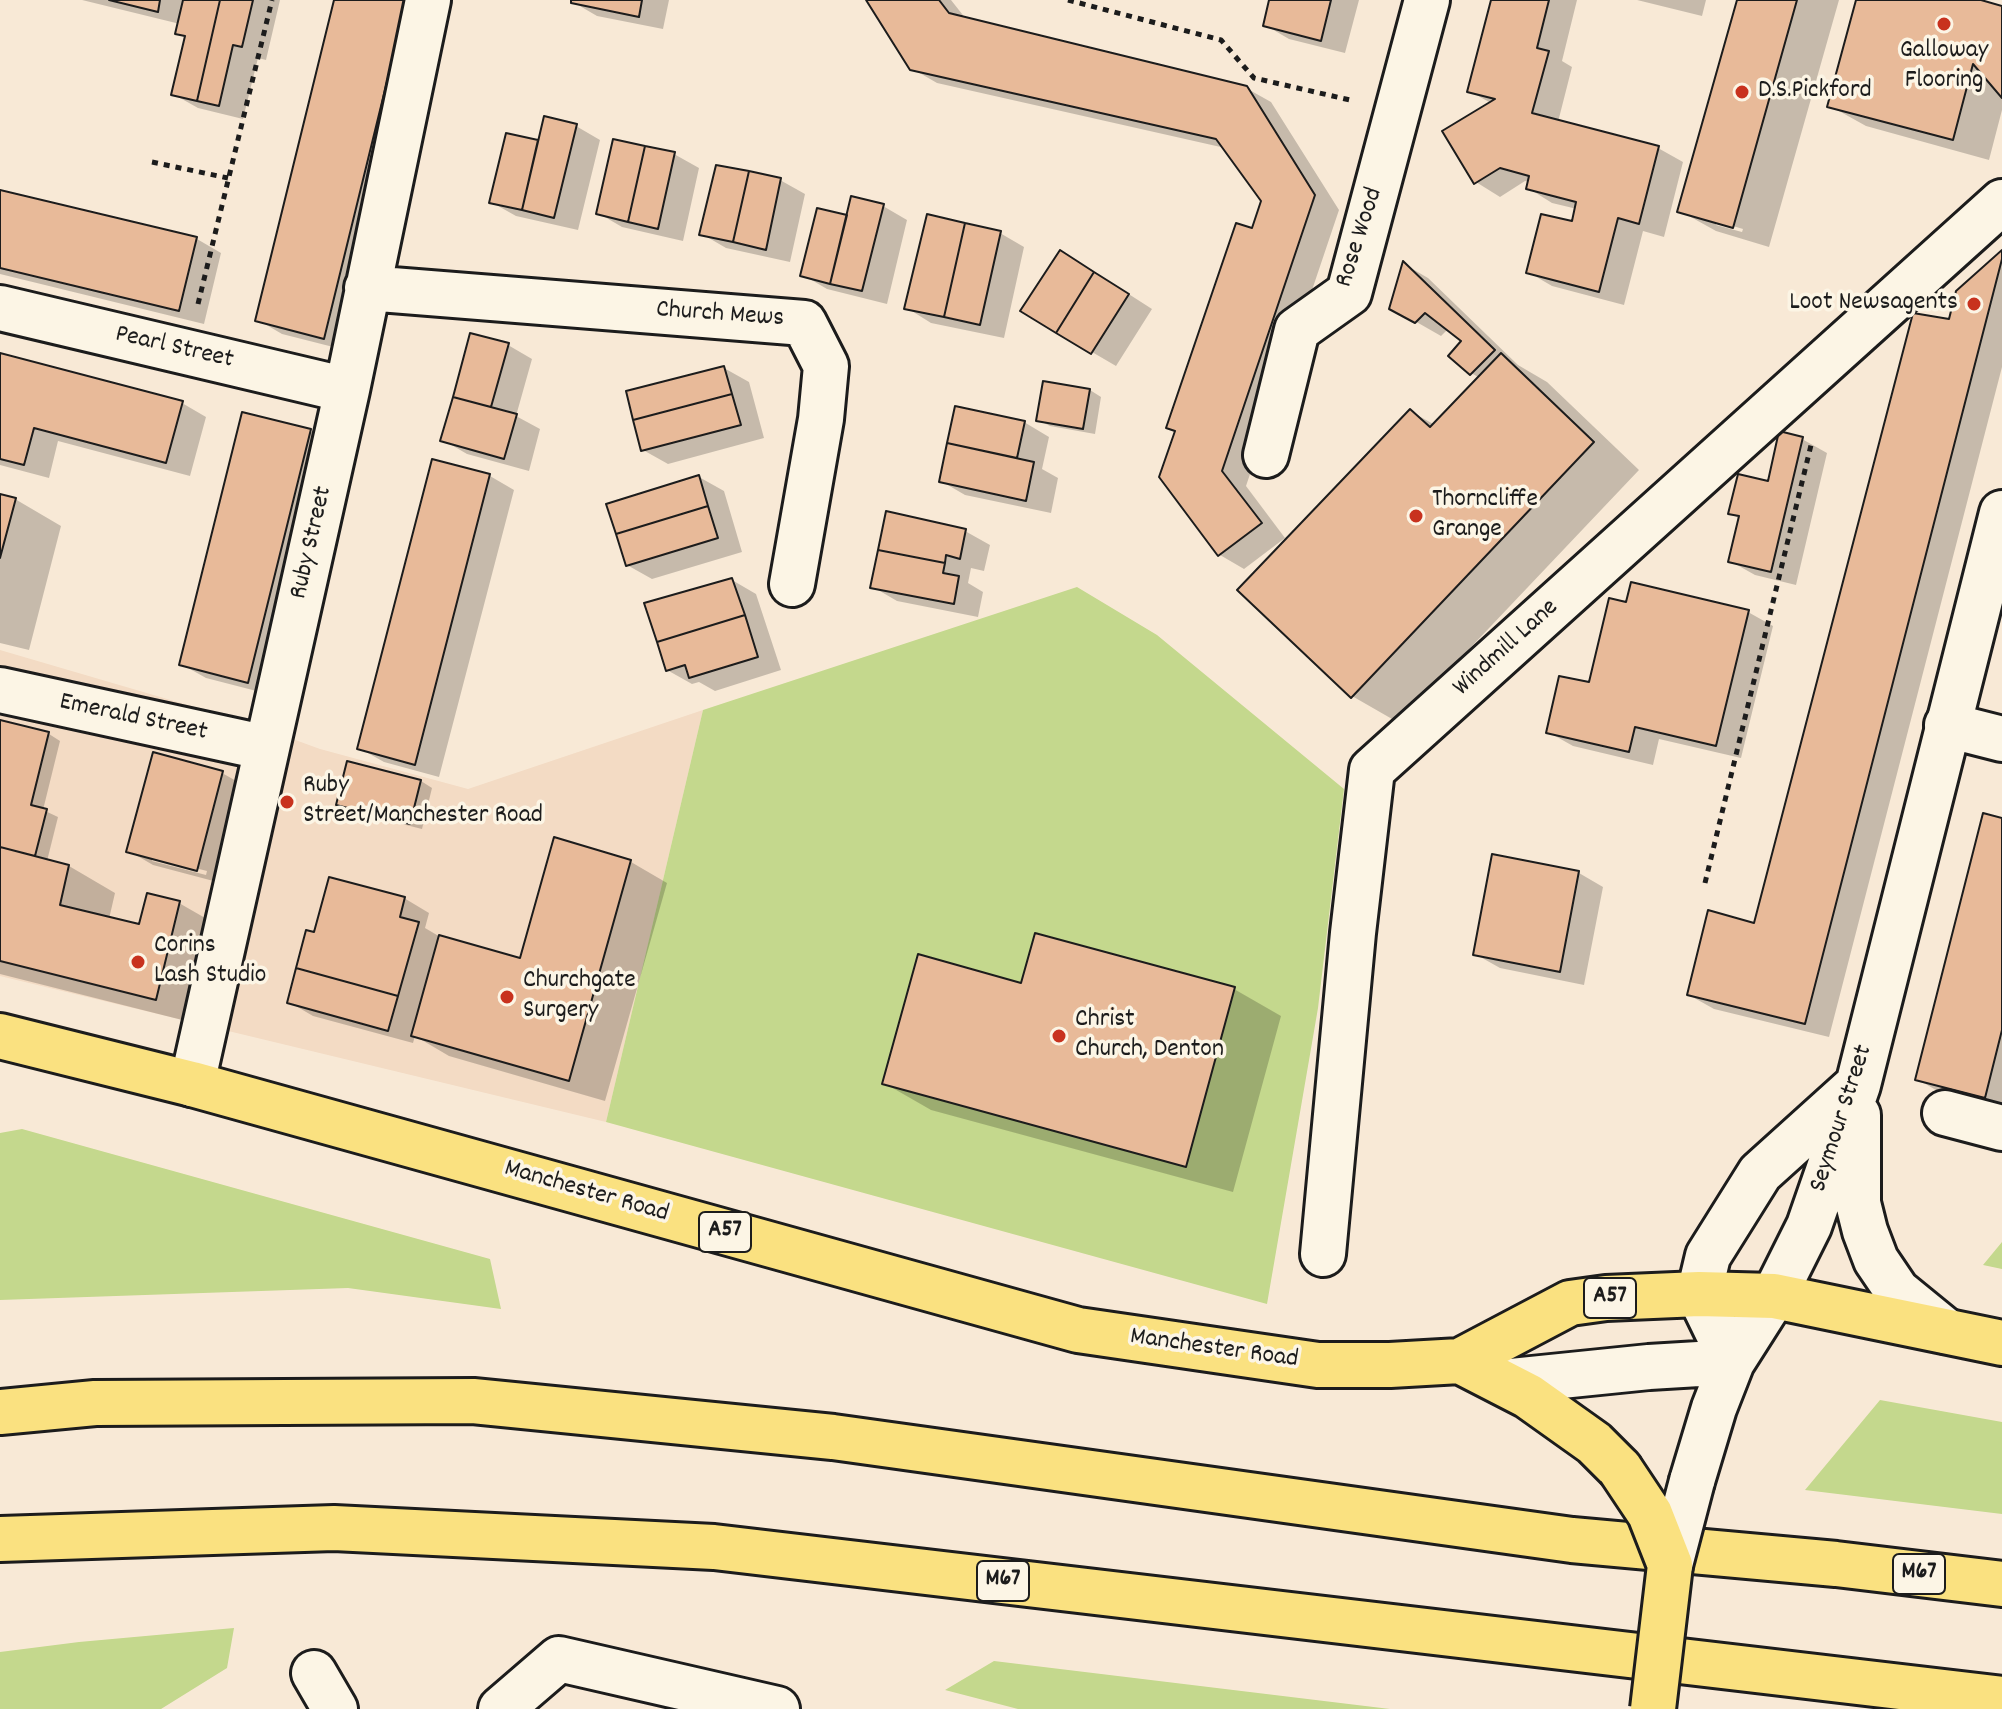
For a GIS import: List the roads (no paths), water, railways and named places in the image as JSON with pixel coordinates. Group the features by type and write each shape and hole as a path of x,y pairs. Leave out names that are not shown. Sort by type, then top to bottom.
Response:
{"main road":[{"name":"Manchester Road","path":"0,1036 192,1084 1078,1330 1318,1365 1390,1365 1460,1361 1570,1303 1606,1298 1699,1294 1774,1296"},
{"name":"A57","path":"1774,1296 2002,1343"},
{"name":"Manchester Road","path":"1460,1361 1528,1396 1594,1443 1620,1469 1650,1514 1670,1565"},
{"name":"M67","path":"0,1412 95,1403 473,1401 833,1437 1572,1540 1836,1564 2002,1584"},
{"name":"M67","path":"0,1539 334,1528 714,1547 2002,1699"},
{"name":"Seymour Street","path":"1653,1709 1670,1565"}],"street":[{"name":"Ruby Street","path":"192,1084 347,390 428,0"},
{"name":"Rose Wood","path":"1266,455 1297,330 1349,293 1427,0"},
{"name":"Windmill Lane","path":"1323,1254 1353,933 1372,770 2002,202"},
{"name":"Church Mews","path":"367,288 804,323 826,366 821,419 792,584"},
{"name":"Pearl Street","path":"0,308 347,390"},
{"name":"Seymour Street","path":"1670,1565 1714,1408 1732,1362 1774,1296 1809,1226 1858,1085 2002,513"},
{"name":"Emerald Street","path":"0,690 267,748"},
{"path":"1947,725 2002,739"},
{"path":"1502,1382 1732,1362 1699,1294 1708,1256 1760,1173 1858,1085"},
{"path":"1858,1085 1858,1203 1865,1231 1876,1260 1897,1291 1946,1331"},
{"path":"1945,1113 2002,1128"},
{"path":"501,1709 559,1659 777,1709"}],"place":[{"name":"Galloway Flooring","path":"1944,24"},
{"name":"D.S.Pickford","path":"1742,92"},
{"name":"Loot Newsagents","path":"1974,304"},
{"name":"Thorncliffe Grange","path":"1416,516"},
{"name":"Ruby Street/Manchester Road","path":"287,802"},
{"name":"Corins Lash Studio","path":"138,962"},
{"name":"Churchgate Surgery","path":"507,997"},
{"name":"Christ Church, Denton","path":"1059,1036"}]}
